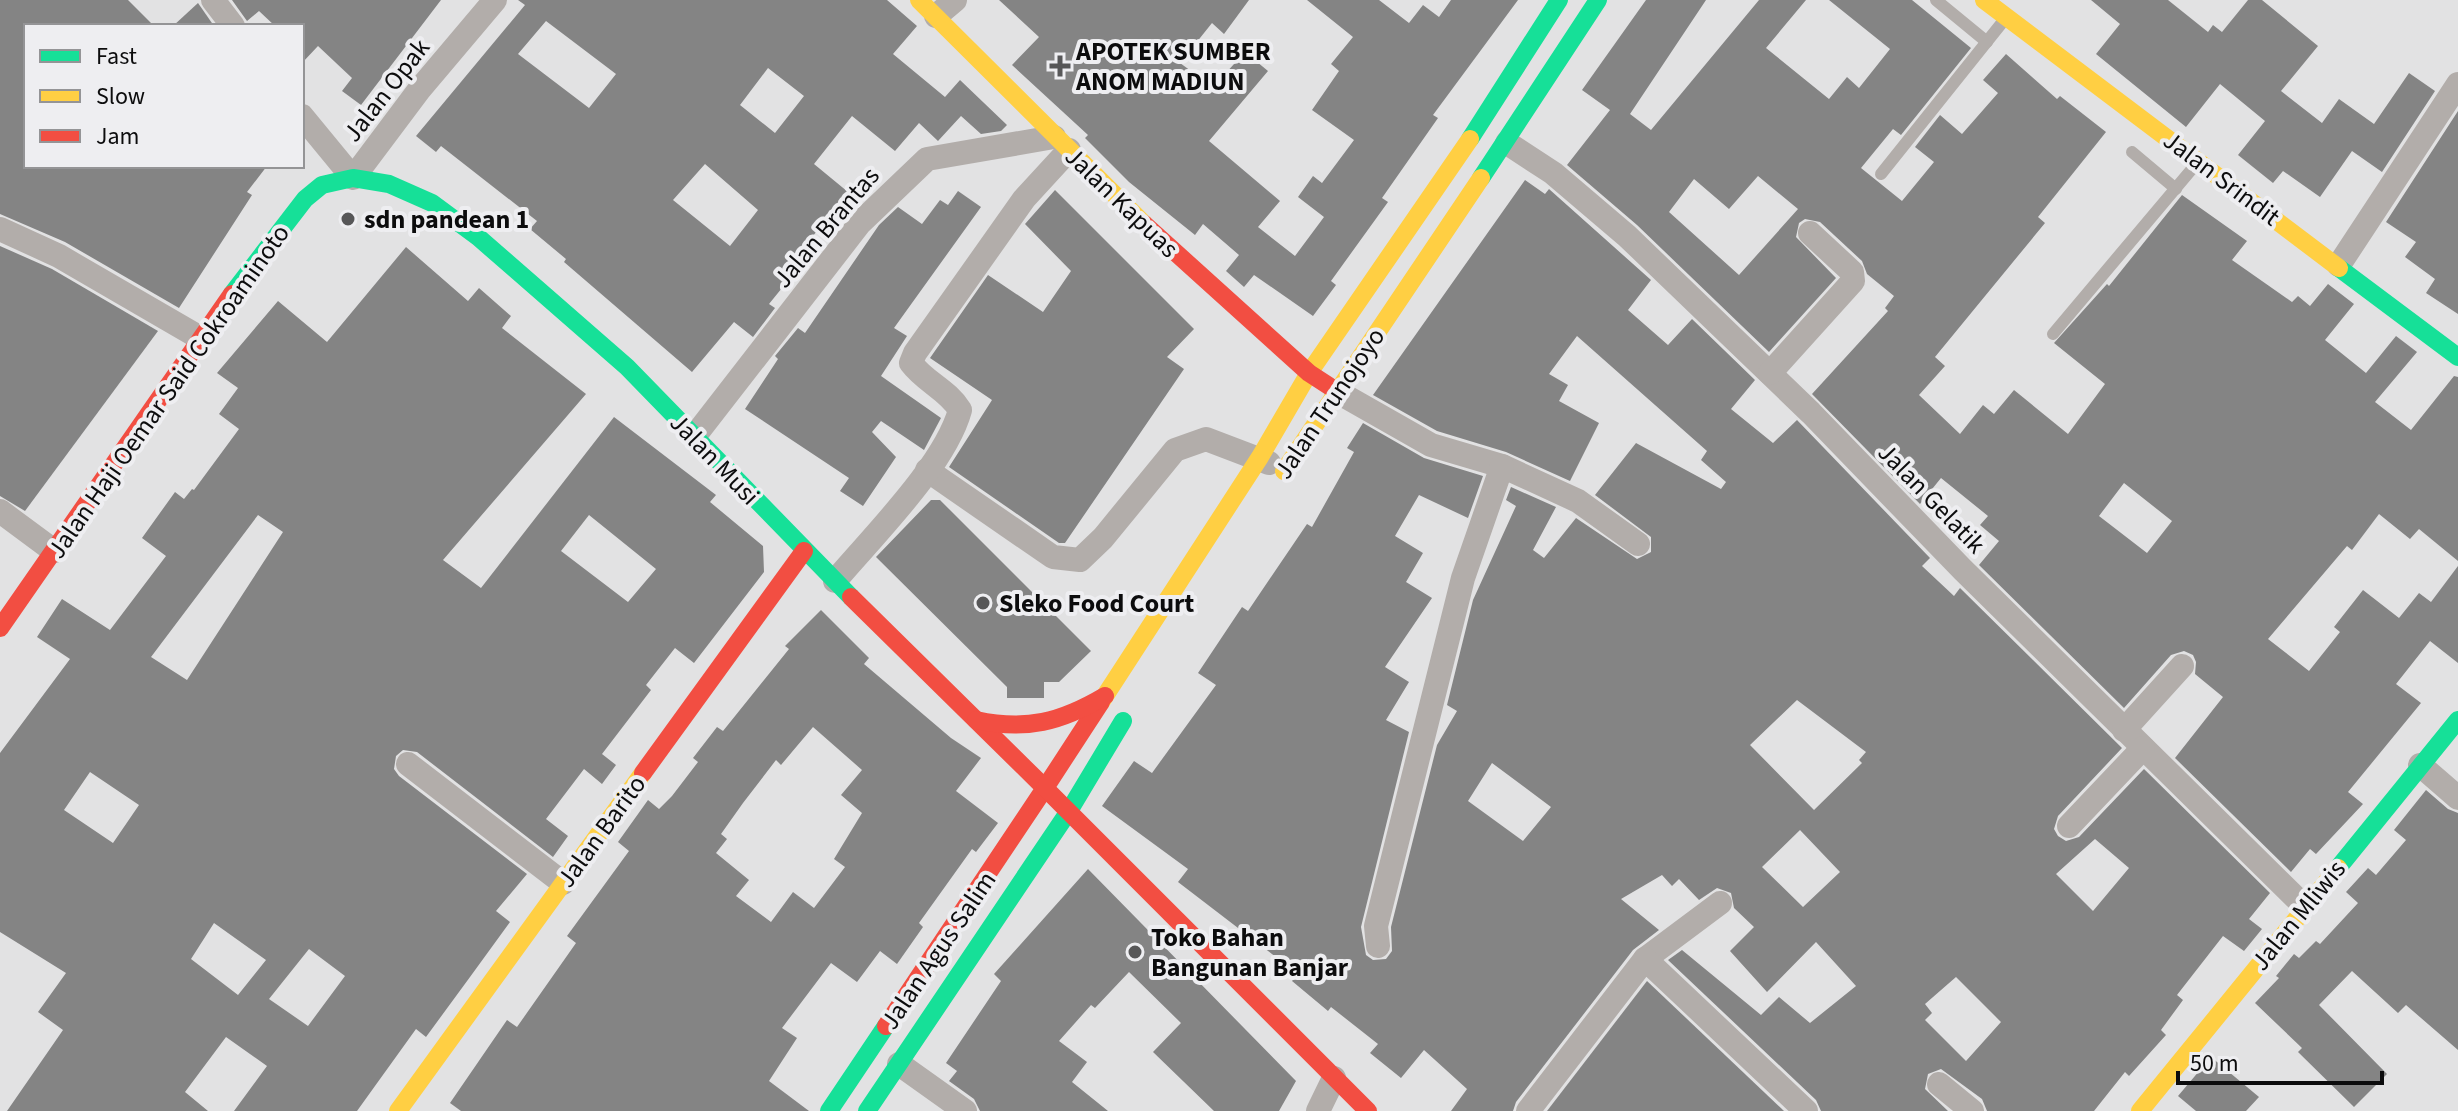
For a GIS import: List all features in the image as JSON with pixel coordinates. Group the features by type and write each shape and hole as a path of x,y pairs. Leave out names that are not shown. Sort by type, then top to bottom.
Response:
{"main road":[{"name":"Jalan Trunojoyo","path":"1045,788 1260,457 1309,373 1496,101 1559,0"},
{"name":"Jalan Trunojoyo","path":"1279,479 1507,143 1598,0"},
{"name":"Jalan Srindit","path":"1984,0 2458,357"},
{"name":"Jalan Kapuas","path":"928,8 1123,205 1309,373 1336,391"},
{"name":"Jalan Haji Oemar Said Cokroaminoto","path":"0,628 242,279 305,199 322,185 353,178"},
{"name":"Jalan Musi","path":"353,178 389,184 432,203 478,237 627,367 804,551 1128,869 1368,1111"},
{"name":"Jalan Barito","path":"398,1111 804,551"},
{"path":"976,720 1012,729 1055,722 1107,695"},
{"path":"867,1111 1069,811 1131,708"},
{"name":"Jalan Mliwis","path":"2140,1111 2458,720"},
{"name":"Jalan Agus Salim","path":"829,1111 1045,788"}],"street":[{"path":"213,0 231,24"},
{"name":"Jalan Opak","path":"353,178 419,90 495,0"},
{"path":"928,8 955,0"},
{"path":"2339,265 2458,84"},
{"path":"304,118 353,178"},
{"name":"Jalan Gelatik","path":"1507,143 1553,173 1627,236 1770,373 2124,730 2304,906"},
{"path":"835,581 927,470 956,424 960,410 954,400 922,377 911,363 1061,144"},
{"name":"Jalan Brantas","path":"694,437 860,223 927,159 1061,144"},
{"path":"0,229 59,256 202,339"},
{"path":"1770,373 1853,281 1852,272 1810,233"},
{"path":"1336,391 1431,445 1502,466 1578,501 1638,544"},
{"path":"927,470 1053,557 1080,560 1103,538 1175,450 1206,439 1260,457 1279,479"},
{"path":"1378,946 1376,926 1404,805 1463,578 1502,466"},
{"path":"0,511 54,551"},
{"path":"2124,730 2182,666"},
{"path":"2069,826 2143,748"},
{"path":"408,764 563,883"},
{"path":"2420,765 2458,798"},
{"path":"1528,1111 1645,959 1720,903"},
{"path":"1645,959 1806,1111"},
{"path":"899,1064 965,1111"},
{"path":"1318,1111 1334,1078"},
{"path":"1939,1084 1972,1111"}],"lane":[{"path":"1936,0 1987,42"},
{"path":"1881,174 2007,17"},
{"path":"2132,152 2176,189"},
{"path":"2053,334 2198,160"}],"building":[{"path":"0,0 128,0 152,24 24,24 24,168 265,168 247,192 252,195 179,308 65,242 0,214"},
{"path":"232,0 441,0 361,105 342,91 352,78 318,46 304,61 304,24 273,24 259,11 247,21"},
{"path":"518,0 887,0 917,26 893,54 945,97 960,80 1007,125 1001,131 981,134 961,116 938,141 919,123 895,151 852,116 814,164 848,192 805,246 812,251 769,304 775,308 753,337 734,322 692,372 530,229 537,221 441,146 436,152 416,136 525,5","holes":["546,21 616,74 589,108 518,54","768,68 804,96 775,133 740,105","705,164 758,210 730,246 673,200"]},
{"path":"999,0 1249,0 1224,34 1212,23 1180,63 1213,87 1245,52 1268,71 1209,141 1280,201 1258,227 1295,256 1324,217 1298,197 1313,176 1322,183 1354,140 1312,110 1339,71 1331,64 1353,37 1307,0 1379,0 1409,23 1423,5 1439,17 1451,0 1518,0 1433,115 1438,118 1382,198 1388,202 1331,281 1336,285 1313,316 1254,275 1244,287 1226,271 1239,255 1203,224 1195,235 1129,182 1085,138 1088,135 1012,65 1039,37"},
{"path":"1646,0 1706,0 1630,114 1651,130 1759,0 1806,0 1766,48 1829,99 1847,77 1859,88 1890,49 1829,0 1912,0 1971,48 1901,135 1893,129 1861,168 1902,201 1934,162 1915,147 1940,115 1962,134 1998,93 1983,80 2006,54 2057,99 2060,96 2106,132 2038,217 2045,223 1935,357 1945,366 1919,395 1960,434 1983,405 1994,414 2014,390 2068,434 2105,384 2054,343 2107,284 2109,286 2182,195 2247,241 2232,260 2292,302 2298,296 2310,306 2328,284 2354,304 2325,340 2366,373 2396,336 2417,352 2375,402 2411,430 2454,376 2458,377 2458,561 2419,529 2410,539 2379,514 2352,550 2347,546 2268,639 2309,671 2340,632 2334,627 2363,590 2399,618 2419,593 2431,602 2458,566 2458,663 2430,641 2396,684 2421,703 2348,792 2363,804 2316,854 2310,849 2291,872 2175,758 2223,697 2195,674 2193,655 2184,651 2171,655 2124,708 1979,565 1999,541 1980,525 1988,516 1941,478 1920,504 1812,394 1888,311 1885,308 1894,296 1867,274 1862,261 1820,222 1805,219 1799,223 1796,237 1836,278 1769,352 1637,225 1567,165 1610,110 1582,90","holes":["1758,176 1798,209 1739,275 1669,212 1694,179 1729,209","2124,483 2172,521 2147,553 2099,516"]},
{"path":"2091,0 2168,0 2208,32 2213,25 2222,32 2248,0 2262,0 2318,46 2281,91 2322,123 2339,99 2374,124 2409,73 2435,91 2382,172 2352,151 2320,197 2283,171 2273,183 2238,155 2265,121 2220,84 2186,127 2096,54 2120,24"},
{"path":"198,3 213,24 175,24"},
{"path":"2458,111 2458,314 2426,293 2435,279 2405,257 2416,242 2386,222"},
{"path":"1525,180 1545,194 1549,189 1651,280 1628,310 1668,345 1692,319 1755,380 1731,409 1773,443 1797,420 1930,558 1922,566 1954,596 1960,588 2122,748 2058,816 2054,829 2058,836 2066,841 2079,837 2144,769 2270,893 2249,919 2262,929 2244,951 2223,936 2177,995 2183,1000 2161,1030 2166,1035 2129,1076 2125,1072 2094,1111 1987,1111 1982,1099 1941,1069 1928,1074 1925,1089 1948,1111 1821,1111 1816,1100 1668,960 1682,950 1761,1015 1779,997 1810,1023 1856,986 1816,942 1767,992 1730,951 1754,927 1734,908 1731,893 1717,888 1699,900 1679,879 1672,886 1662,875 1621,899 1659,930 1633,950 1516,1102 1513,1111 1451,1111 1467,1089 1424,1050 1401,1078 1370,1053 1378,1044 1331,1007 1328,1011 1292,981 1298,974 1178,882 1188,869 1102,806 1134,761 1152,773 1216,685 1198,673 1242,607 1248,611 1307,524 1312,527 1354,452 1347,448 1363,423 1424,458 1483,476 1468,518 1419,495 1395,536 1423,553 1406,582 1432,598 1385,667 1409,682 1386,720 1409,732 1361,927 1366,955 1373,960 1386,959 1392,951 1391,927 1437,745 1457,711 1447,705 1473,600 1516,506 1506,500 1511,487 1556,507 1533,550 1544,558 1576,518 1637,559 1651,552 1651,537 1595,495 1636,443 1721,489 1726,482 1701,460 1707,451 1577,336 1549,374 1568,385 1559,401 1599,423 1570,481 1506,452 1437,431 1373,395","holes":["1797,700 1866,752 1859,760 1862,763 1814,810 1750,745","1492,763 1551,807 1523,841 1468,801","1800,830 1840,872 1803,907 1762,867","2095,839 2129,868 2093,911 2056,874","1956,977 2001,1022 1966,1061 1925,1020 1932,1013 1925,1004"]},
{"path":"1055,190 1194,329 1167,357 1184,369 1065,543 1059,543 949,467 992,400 930,358 988,275 1043,312 1071,271 1025,224"},
{"path":"958,191 981,207 894,328 907,336 881,376 941,418 924,450 881,421 872,432 896,457 863,506 840,491 849,478 745,409 778,359 775,356 798,328 805,333 879,225 898,207 922,224 940,200 948,205"},
{"path":"0,246 52,269 158,331 25,511 0,496"},
{"path":"406,247 468,301 479,288 511,316 502,328 586,394 443,560 481,588 614,417 716,495 710,502 763,546 764,572 694,663 675,648 646,685 651,690 602,754 616,765 602,784 584,769 546,819 568,836 553,857 417,752 403,750 396,756 394,769 399,776 527,874 496,911 510,922 426,1037 416,1029 357,1111 234,1111 267,1066 226,1037 185,1092 208,1111 7,1111 63,1030 38,1012 66,973 0,932 0,753 70,659 37,637 62,599 110,630 166,556 142,538 175,492 184,499 194,490 239,429 219,414 238,388 217,373 278,301 327,342","holes":["258,515 283,532 187,680 151,657","589,515 656,569 628,602 561,551","90,772 139,805 113,843 64,810","214,923 266,960 238,995 191,959","309,949 345,976 308,1026 269,999"]},
{"name":"Sleko Food Court","path":"931,500 940,500 1091,651 1059,682 1044,682 1044,698 1007,698 1007,687 876,557"},
{"path":"821,610 869,658 864,664 951,738 981,758 956,791 998,823 976,852 972,849 919,923 923,927 897,964 880,951 857,982 831,963 782,1028 797,1038 769,1081 809,1111 461,1111 450,1103 507,1020 517,1027 576,943 567,936 629,851 618,842 648,800 659,809 672,796 698,762 693,758 717,727 723,731 789,649 785,646","holes":["813,727 862,770 841,795 862,813 834,859 845,867 814,908 793,892 771,922 736,896 749,880 716,853 727,839 721,834 776,760 781,765"]},
{"path":"2426,790 2448,809 2458,813 2458,1050 2406,1005 2398,1013 2352,971 2319,1005 2387,1074 2354,1107 2298,1052 2302,1048 2255,1003 2279,978 2276,976 2294,954 2299,958 2316,941 2320,944 2358,903 2346,892 2368,868 2376,875 2406,840 2394,830"},
{"path":"1088,869 1296,1081 1279,1111 1214,1111 1153,1052 1181,1023 1129,972 1095,1008 1091,1005 1059,1041 1087,1062 1072,1082 1108,1111 980,1111 974,1099 949,1081 957,1071 946,1063 1001,981 994,974"},
{"path":"1647,981 1784,1111 1547,1111"},
{"path":"2211,1057 2259,1097 2246,1111 2196,1111 2178,1096"}],"traffic: fast":[{"path":"1470,139 1559,0"},
{"path":"1481,178 1598,0"},
{"path":"232,294 305,199 322,185 353,178 389,184 432,203 478,237 627,367 851,597"},
{"path":"2339,268 2458,357"},
{"path":"2338,868 2458,720"},
{"path":"1069,811 1123,721"},
{"path":"867,1111 1069,811"},
{"path":"829,1111 886,1026"}],"traffic: slow":[{"path":"919,0 1144,224"},
{"path":"1984,0 2339,268"},
{"path":"1101,702 1260,457 1309,373 1470,139"},
{"path":"1284,471 1481,178"},
{"path":"398,1111 643,773"},
{"path":"2140,1111 2338,868"}],"traffic: jam":[{"path":"1144,224 1309,373 1329,386"},
{"path":"0,628 232,294"},
{"path":"643,773 804,551"},
{"path":"851,597 1045,788 886,1026"},
{"path":"976,720 1011,725 1043,722 1105,696"},
{"path":"1101,702 1045,788 1368,1111"}],"place":[{"name":"APOTEK SUMBER ANOM MADIUN","path":"1060,66"},
{"name":"sdn pandean 1","path":"348,219"},
{"name":"Sleko Food Court","path":"983,603"},
{"name":"Toko Bahan Bangunan Banjar","path":"1135,952"}]}
